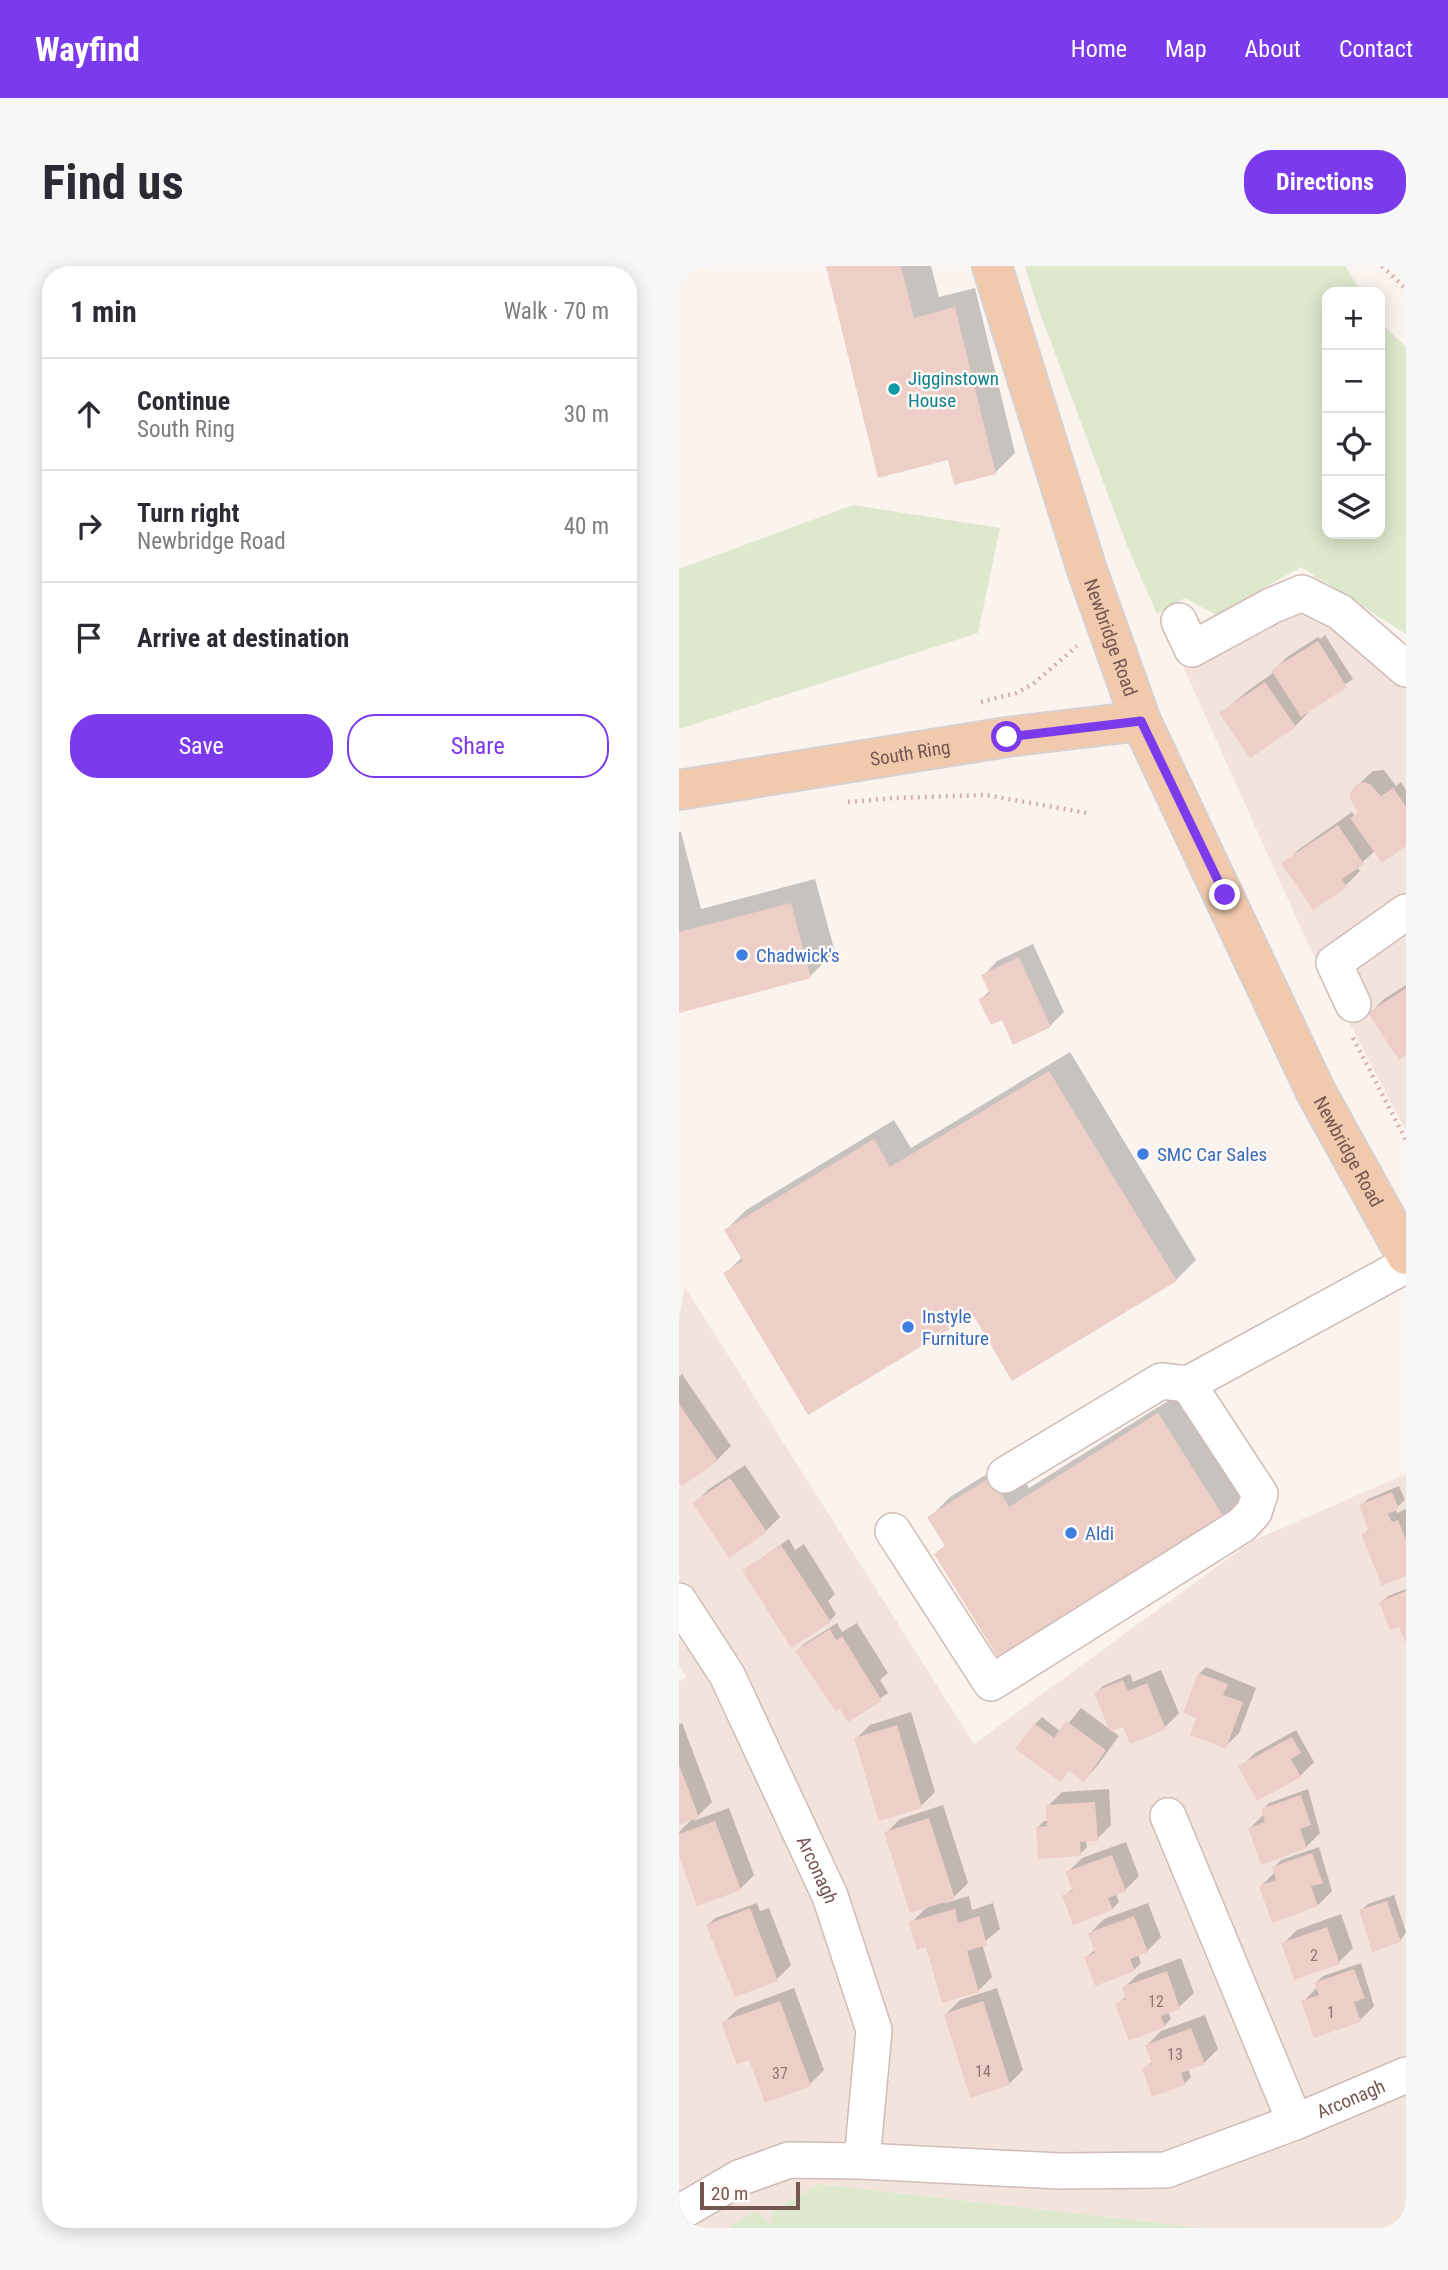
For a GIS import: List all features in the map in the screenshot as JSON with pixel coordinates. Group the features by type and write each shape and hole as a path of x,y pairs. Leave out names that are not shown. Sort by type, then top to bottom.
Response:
{"main road":[{"name":"Newbridge Road","path":"992,266 1087,570 1141,721 1316,1092 1406,1255"},
{"name":"South Ring","path":"679,790 1007,737 1141,721"}],"street":[{"path":"1179,621 1192,649 1271,606 1302,593 1340,612 1406,668"},
{"path":"1353,1004 1334,963 1406,912"},
{"path":"1005,1475 1161,1381 1188,1384 1406,1265"},
{"path":"893,1531 992,1683 1243,1525 1254,1512 1260,1494 1188,1384"},
{"name":"Arconagh","path":"679,1601 727,1675 830,1896 874,2030 862,2161"},
{"name":"Arconagh","path":"1168,1816 1295,2122"},
{"name":"Arconagh","path":"679,2213 739,2178 789,2160 1059,2171 1166,2169 1295,2122 1406,2075"}],"path":[{"path":"1382,266 1406,289"},
{"path":"839,803 986,795 1087,813"},
{"path":"1353,1004 1343,1018 1406,1140"}],"shaded area":[{"path":"1315,575 1406,648 1406,1131 1308,944 1177,653"},
{"path":"685,1287 974,1744 1252,1541 1406,1474 1406,2228 1205,2228 819,2184 773,2210 771,2228 679,2228 679,1681 687,1678 679,1666 679,1316"}],"green space":[{"path":"1025,266 1345,266 1358,287 1322,287 1322,539 1385,539 1385,327 1406,347 1406,634 1301,567 1216,615 1185,598 1157,614 1128,548 1037,305"},
{"path":"853,505 1000,528 978,633 679,729 679,569"},
{"path":"819,2184 1205,2228 728,2228 755,2211 771,2224 773,2210"}],"building":[{"name":"Jigginstown House","path":"826,266 901,266 914,318 955,307 996,474 954,485 948,460 878,478"},
{"path":"1318,641 1347,687 1301,717 1271,670"},
{"path":"1265,682 1296,727 1250,758 1219,713"},
{"path":"1357,784 1370,784 1381,796 1393,788 1406,806 1406,846 1382,863 1350,818 1358,813 1350,799 1350,793"},
{"path":"1338,825 1364,864 1342,879 1347,887 1313,910 1281,863"},
{"name":"Chadwick's","path":"791,903 811,978 679,1013 679,932"},
{"path":"1019,957 1051,1027 1013,1045 1002,1020 991,1025 978,999 990,994 981,975"},
{"path":"1406,988 1406,1055 1399,1060 1368,1013"},
{"path":"1049,1071 1177,1281 1012,1381 973,1315 808,1415 723,1273 743,1261 724,1230 874,1139 890,1167"},
{"path":"679,1404 718,1461 682,1486 679,1483"},
{"name":"Aldi","path":"1158,1413 1225,1519 1000,1661 934,1554 945,1546 927,1517 991,1477 1009,1507"},
{"path":"730,1478 767,1532 729,1558 692,1503"},
{"path":"1392,1492 1399,1509 1388,1514 1392,1522 1398,1520 1406,1540 1406,1576 1382,1586 1361,1534 1369,1531 1359,1505"},
{"path":"781,1545 831,1622 791,1648 742,1570"},
{"path":"1406,1591 1406,1644 1399,1627 1390,1630 1379,1602"},
{"path":"830,1629 836,1640 842,1636 882,1701 848,1722 840,1709 836,1712 795,1651"},
{"path":"1198,1673 1228,1684 1223,1695 1243,1702 1226,1749 1190,1735 1196,1718 1183,1713"},
{"path":"1123,1680 1128,1691 1147,1683 1166,1729 1130,1744 1123,1727 1110,1732 1094,1692"},
{"path":"1066,1721 1106,1750 1084,1782 1069,1771 1061,1782 1015,1749 1034,1723 1054,1738"},
{"path":"897,1725 922,1808 879,1821 854,1738"},
{"path":"1292,1737 1301,1753 1291,1759 1301,1777 1257,1801 1238,1766"},
{"path":"679,1765 699,1817 679,1825"},
{"path":"1301,1795 1311,1825 1300,1829 1307,1848 1261,1865 1248,1828 1265,1822 1261,1809"},
{"path":"1095,1802 1098,1841 1080,1842 1081,1856 1038,1859 1036,1827 1047,1826 1046,1805"},
{"path":"929,1818 955,1899 910,1913 884,1832"},
{"path":"715,1821 741,1890 697,1906 679,1856 679,1834"},
{"path":"1312,1853 1323,1883 1311,1886 1318,1906 1272,1923 1259,1886 1276,1880 1272,1867"},
{"path":"1112,1855 1126,1891 1108,1898 1113,1910 1073,1925 1062,1895 1073,1891 1065,1872"},
{"path":"1387,1901 1401,1942 1372,1952 1359,1910"},
{"path":"750,1908 778,1981 735,1997 706,1925"},
{"path":"955,1909 958,1923 979,1916 987,1945 967,1951 979,1992 942,2003 926,1947 917,1950 909,1922"},
{"path":"1134,1916 1148,1952 1130,1959 1135,1971 1095,1986 1084,1957 1095,1953 1088,1933"},
{"path":"1327,1927 1340,1964 1294,1980 1281,1943"},
{"path":"1354,1969 1365,1998 1354,2002 1361,2022 1314,2038 1301,2001 1319,1995 1314,1983"},
{"path":"1167,1971 1180,2009 1161,2016 1165,2027 1129,2041 1115,2003 1126,1999 1122,1987"},
{"path":"780,2001 811,2086 765,2103 749,2060 737,2065 721,2022"},
{"path":"983,2001 1010,2085 970,2098 944,2014"},
{"path":"1191,2028 1205,2064 1181,2073 1185,2085 1152,2097 1142,2068 1152,2064 1145,2045"}],"place":[{"name":"Jigginstown House","path":"894,389"},
{"name":"Chadwick's","path":"742,955"},
{"name":"SMC Car Sales","path":"1143,1154"},
{"name":"Instyle Furniture","path":"908,1327"},
{"name":"Aldi","path":"1071,1533"}],"route":[{"path":"1007,737 1141,721 1225,895"}]}
